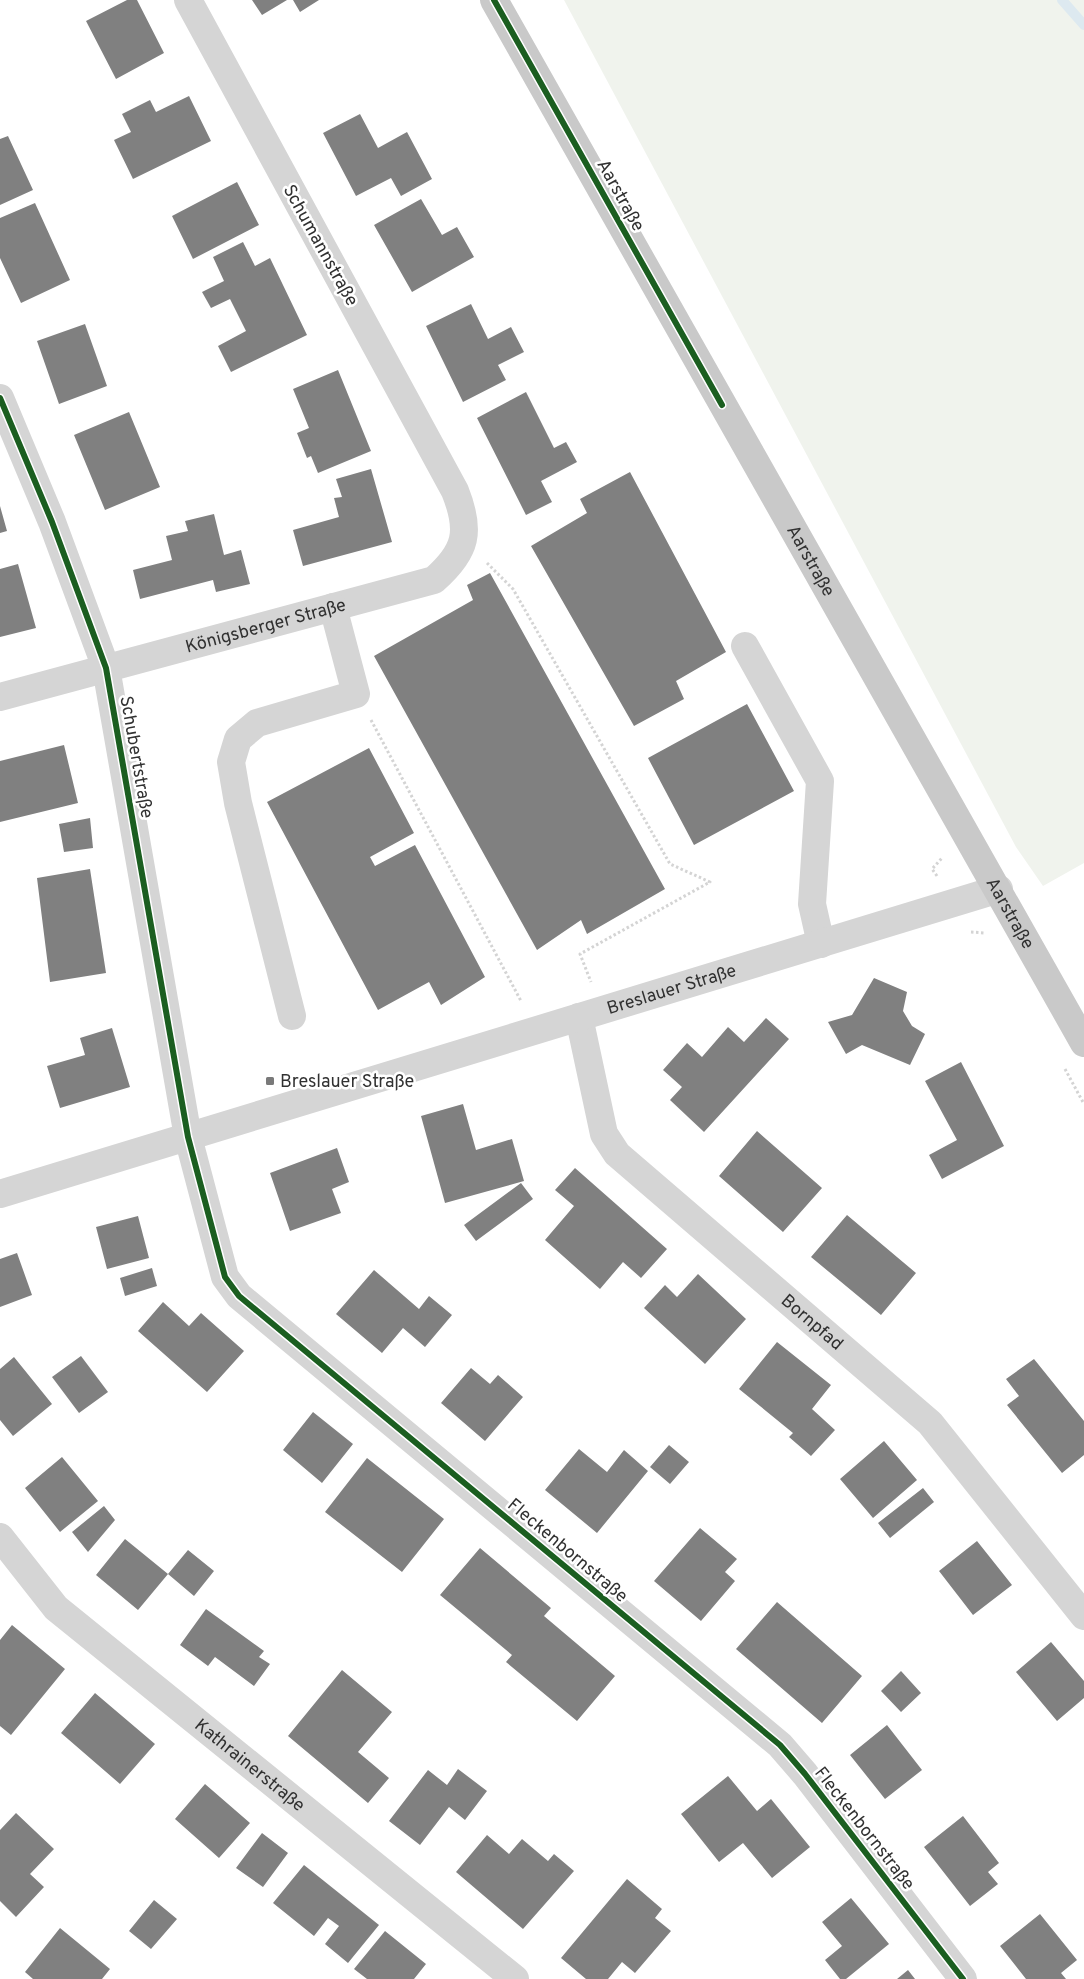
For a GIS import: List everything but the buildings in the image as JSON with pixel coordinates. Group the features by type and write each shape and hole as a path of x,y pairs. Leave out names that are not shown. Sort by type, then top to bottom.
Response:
{"main road":[{"name":"Aarstraße","path":"494,0 999,889 1084,1043"}],"street":[{"name":"Schumannstraße","path":"188,0 455,491"},
{"name":"Schubertstraße","path":"0,398 52,522 106,668 188,1137"},
{"name":"Königsberger Straße","path":"0,696 434,580 453,563 463,540 464,514 455,491"},
{"path":"292,1016 238,803 231,762 238,739 257,723 356,694 333,607"},
{"path":"745,646 820,781 812,904 821,944"},
{"name":"Breslauer Straße","path":"0,1194 999,889"},
{"name":"Bornpfad","path":"591,1014 604,1134 617,1154 930,1423 1084,1616"},
{"name":"Fleckenbornstraße","path":"188,1137 225,1277 238,1296 780,1745 805,1774 963,1979"},
{"name":"Kathrainerstraße","path":"0,1536 56,1608 516,1979"}],"path":[{"path":"463,540 513,589 670,864 710,882 580,954 591,1014"},
{"path":"356,694 537,1030"}],"shaded area":[{"path":"564,0 1084,0 1084,863 1043,886 1016,847"}],"waterway":[{"path":"1062,0 1084,25"}],"cycle path":[{"path":"494,0 722,405"},
{"path":"0,398 52,522 106,668 188,1137 225,1277 239,1296 780,1745 805,1774 963,1979"}],"place":[{"name":"Breslauer Straße","path":"270,1081"}]}
